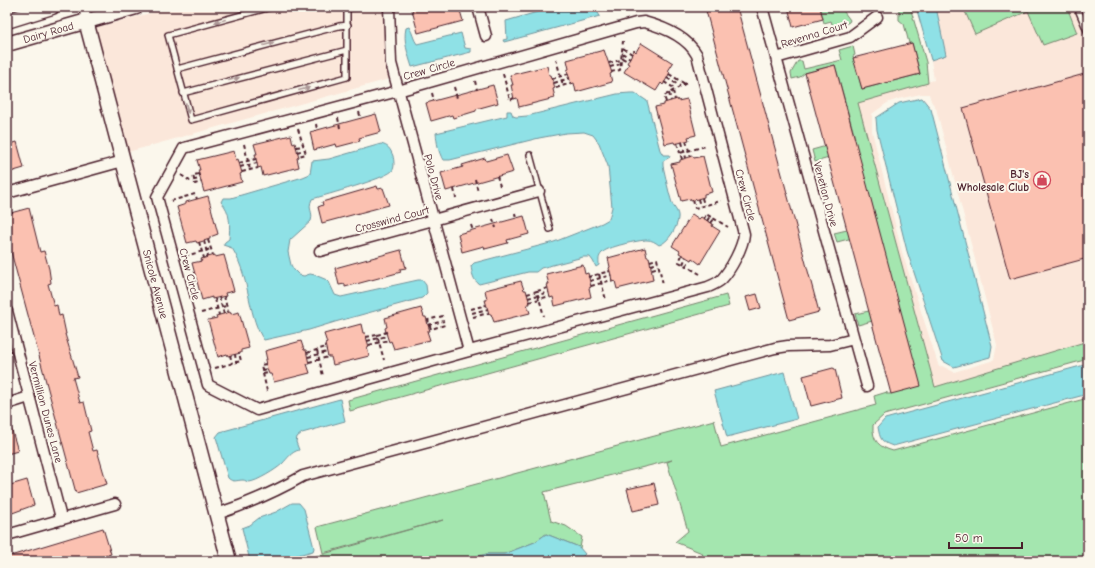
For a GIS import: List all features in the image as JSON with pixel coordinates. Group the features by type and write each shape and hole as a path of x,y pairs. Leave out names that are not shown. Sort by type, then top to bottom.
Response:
{"street":[{"name":"Dairy Road","path":"7,21 52,7"},
{"name":"Dairy Road","path":"7,44 85,14 136,7"},
{"name":"Polo Drive","path":"389,7 391,63 469,351"},
{"path":"478,7 486,36"},
{"name":"Venetian Drive","path":"762,7 867,386"},
{"name":"Snicole Avenue","path":"85,14 229,561"},
{"name":"Revenna Court","path":"776,58 850,37 877,17"},
{"name":"Crew Circle","path":"644,22 657,25 675,35 693,48 697,55 744,234 739,251 722,279 708,287 469,351 257,410 208,385 157,196 184,148 398,91 636,23 644,22"},
{"path":"7,193 123,160"},
{"name":"Crosswind Court","path":"320,252 539,191"},
{"name":"Vermillion Dunes Lane","path":"7,311 62,518"},
{"path":"217,514 243,505 303,476 317,472 775,348 788,346 830,346 854,340"},
{"path":"7,404 29,397"},
{"path":"7,535 115,504"}],"lane":[{"path":"271,7 168,35 191,120 347,77 348,8 358,7"},
{"path":"1076,7 1088,33"},
{"path":"177,69 339,26 348,25"},
{"path":"183,93 348,50"},
{"path":"530,156 550,229"}],"path":[{"path":"611,72 620,70 624,40"},
{"path":"622,48 632,54"},
{"path":"622,53 630,58"},
{"path":"556,59 563,85"},
{"path":"609,63 621,59 628,61"},
{"path":"610,67 620,64"},
{"path":"503,74 508,96 510,100 514,98"},
{"path":"552,79 568,74"},
{"path":"669,74 685,84"},
{"path":"554,83 570,78"},
{"path":"667,78 680,86"},
{"path":"475,81 477,90"},
{"path":"664,82 676,89"},
{"path":"666,102 664,96 688,82"},
{"path":"556,88 571,83"},
{"path":"454,87 457,98"},
{"path":"507,91 512,90"},
{"path":"672,91 675,100"},
{"path":"432,93 434,101"},
{"path":"669,93 671,101"},
{"path":"508,96 513,94"},
{"path":"359,112 360,119"},
{"path":"338,118 340,128"},
{"path":"316,124 317,130"},
{"path":"298,129 306,154 299,156"},
{"path":"686,141 691,157"},
{"path":"682,142 686,158"},
{"path":"677,143 682,159"},
{"path":"244,144 250,170"},
{"path":"296,147 303,146"},
{"path":"680,153 706,146"},
{"path":"297,152 304,150"},
{"path":"239,163 256,159"},
{"path":"240,168 257,163"},
{"path":"242,172 258,168"},
{"path":"199,174 193,175 195,184 201,182"},
{"path":"181,175 190,181 200,179"},
{"path":"497,176 500,186"},
{"path":"474,180 478,192"},
{"path":"454,189 456,198"},
{"path":"171,201 196,194 197,199"},
{"path":"191,195 192,200"},
{"path":"187,196 188,202"},
{"path":"702,198 704,205"},
{"path":"698,199 700,206"},
{"path":"693,200 695,208 720,201"},
{"path":"515,213 516,219"},
{"path":"704,219 706,214 728,227"},
{"path":"707,221 710,216"},
{"path":"493,219 496,228"},
{"path":"711,223 714,219"},
{"path":"471,224 473,231"},
{"path":"208,240 213,255"},
{"path":"204,241 208,257"},
{"path":"199,242 204,258"},
{"path":"186,256 211,249"},
{"path":"682,255 679,262 700,274"},
{"path":"683,264 686,257"},
{"path":"650,260 657,259 663,284"},
{"path":"686,266 690,260"},
{"path":"651,265 658,263"},
{"path":"652,269 659,267"},
{"path":"588,277 610,271"},
{"path":"599,274 606,300"},
{"path":"590,281 610,276"},
{"path":"591,286 612,280"},
{"path":"527,294 548,288"},
{"path":"537,291 544,316"},
{"path":"528,298 549,292"},
{"path":"224,296 228,312"},
{"path":"529,302 550,296"},
{"path":"219,297 224,314"},
{"path":"215,299 219,315"},
{"path":"471,309 486,305"},
{"path":"201,313 226,306"},
{"path":"472,313 488,309"},
{"path":"474,318 489,313"},
{"path":"443,316 428,320 429,325 431,329 445,325"},
{"path":"429,325 444,321"},
{"path":"366,337 387,332"},
{"path":"377,335 384,360"},
{"path":"368,341 388,336"},
{"path":"369,345 389,340"},
{"path":"307,353 326,347"},
{"path":"317,350 323,376"},
{"path":"308,357 327,352"},
{"path":"215,368 241,361 239,353"},
{"path":"235,354 236,362"},
{"path":"230,356 232,363"},
{"path":"309,362 328,357"},
{"path":"266,364 261,366 267,391"},
{"path":"262,370 267,368"},
{"path":"263,374 268,372"}],"shaded area":[{"path":"173,7 383,7 385,63 389,79 128,152 94,28"},
{"path":"936,7 963,7 975,34 1028,11 1077,33 1067,7 1088,7 1088,341 935,388 857,102 934,80 931,60 946,54","holes":["921,94 929,94 931,101 936,108 997,345 994,359 991,361 954,372 942,366 939,367 902,252 872,131 872,114 887,103"]}],"green space":[{"path":"820,7 842,7 850,20 834,30 831,21 824,23"},
{"path":"898,7 910,7 926,62 928,83 858,103 935,387 1088,341 1088,359 884,415 873,425 875,439 884,448 893,451 1088,398 1088,561 704,561 702,553 675,542 688,531 667,462 672,460 544,492 551,521 566,526 582,537 580,548 546,534 535,542 504,554 487,554 459,561 299,561 443,520 323,553 317,527 714,420 721,447 876,405 874,396 887,392 887,394 891,394 901,313 858,325 855,314 869,311 879,231 837,242 834,233 877,223 857,150 815,162 812,150 855,138 835,65 805,73 800,77 792,79 791,73 798,61 802,61 804,69 842,60 839,50 853,46 855,55 853,56 862,89 920,74 912,43 909,43 904,24 899,20"},
{"path":"963,7 1067,7 1077,33 1043,45 1028,11 975,34"},
{"path":"726,295 729,306 350,411 348,400"}],"water":[{"path":"555,7 594,7 600,16 504,42 503,40 507,39 506,21"},
{"path":"916,7 936,7 946,55 931,60"},
{"path":"409,27 417,44 461,33 465,48 471,49 471,52 412,67 406,48 405,38 406,28"},
{"path":"635,93 647,101 660,150 663,155 669,155 670,157 663,161 663,166 673,205 677,212 678,221 669,238 659,245 653,241 647,240 610,248 601,254 599,265 596,267 590,257 583,257 541,268 536,272 528,272 479,284 472,274 471,266 474,263 554,242 609,219 612,207 608,166 599,143 593,135 584,132 566,133 539,138 450,160 443,160 438,147 436,133 507,116 507,111 511,111 513,116 516,117 527,116 617,94"},
{"path":"922,98 931,109 992,346 990,357 954,367 943,361 907,251 877,130 876,118 899,103"},
{"path":"381,144 388,148 392,153 394,168 392,171 367,182 312,199 310,206 312,215 311,221 290,240 288,252 291,265 299,275 304,276 310,274 327,280 335,295 341,297 418,280 422,280 426,285 427,293 422,298 309,330 264,340 255,322 241,267 232,248 223,245 229,239 230,229 227,210 221,202 223,198 231,198 303,177 310,174 312,161 329,159"},
{"path":"1088,364 1088,394 893,446 882,440 878,427 885,419"},
{"path":"784,372 797,419 727,437 714,391"},
{"path":"340,399 345,421 302,433 297,437 296,442 299,450 261,478 249,482 243,480 233,481 228,478 216,437 220,432"},
{"path":"292,503 299,503 304,509 314,548 313,551 275,561 250,561 242,528 250,525 259,518 276,512"},
{"path":"546,534 579,547 585,554 578,561 459,561 487,554 504,554 535,542"}],"building":[{"path":"422,7 459,7 463,21 418,33 412,10"},
{"path":"705,7 737,7 819,312 789,320"},
{"path":"788,7 820,7 823,19 793,27"},
{"path":"641,43 673,63 668,71 670,72 663,85 661,83 656,91 624,72 629,64 627,63 634,50 636,52"},
{"path":"912,43 920,74 862,89 853,58"},
{"path":"604,50 612,73 610,74 612,82 576,92 574,83 571,84 567,70 569,69 567,60"},
{"path":"835,65 921,386 891,394 805,73"},
{"path":"547,66 555,88 553,89 555,98 519,107 517,98 514,99 511,85 513,85 510,75"},
{"path":"1088,73 1088,116 1086,116 1088,124 1088,258 1010,279 963,108"},
{"path":"493,85 498,103 476,109 476,111 453,118 452,115 431,121 426,103"},
{"path":"677,99 678,101 687,99 696,135 688,137 689,140 675,144 674,142 665,144 655,107"},
{"path":"376,114 381,132 359,138 360,141 337,147 336,144 314,150 310,132"},
{"path":"291,135 299,157 297,158 299,167 263,176 261,167 258,168 255,154 257,154 254,144"},
{"path":"17,142 24,168 7,173 7,145"},
{"path":"234,151 242,173 240,174 242,182 204,192 197,160"},
{"path":"507,155 513,172 446,191 441,173 463,167 462,165 485,158 486,161"},
{"path":"693,156 694,158 703,156 712,192 704,194 704,197 691,201 690,199 681,201 671,164"},
{"path":"377,186 378,189 383,188 389,205 322,223 318,207 323,205 322,202"},
{"path":"208,196 218,234 210,237 210,239 197,243 196,241 187,243 177,207 186,204 186,202"},
{"path":"29,208 40,252 44,251 49,269 51,283 48,284 54,306 57,305 59,316 62,315 65,334 78,377 73,378 80,403 84,402 91,431 88,432 93,451 97,450 107,484 76,493 7,237 9,237 7,228 7,214"},
{"path":"692,214 699,219 701,217 713,224 712,226 720,231 700,264 692,258 691,260 679,253 680,251 672,246"},
{"path":"524,216 529,234 507,240 508,243 485,249 484,246 462,252 458,234"},
{"path":"645,248 647,257 649,257 650,261 653,280 617,289 615,281 612,282 608,258"},
{"path":"401,250 406,268 400,269 401,272 345,287 345,284 339,285 335,268"},
{"path":"215,255 215,257 224,255 234,291 225,293 226,296 212,299 212,297 202,300 192,263 202,261 201,259"},
{"path":"583,265 585,274 588,273 591,287 589,288 591,297 555,306 553,297 550,298 547,284 549,284 546,274"},
{"path":"521,281 524,290 526,290 530,304 527,304 530,313 494,322 491,314 489,314 485,300 487,300 485,290"},
{"path":"757,294 761,308 750,311 746,297"},
{"path":"421,308 424,317 426,317 430,331 427,331 430,340 394,349 387,336 385,318"},
{"path":"230,312 231,314 239,312 249,348 241,350 241,353 228,356 227,354 218,357 208,320"},
{"path":"361,324 369,347 367,347 369,356 333,365 331,357 328,357 325,344 327,343 324,334"},
{"path":"301,341 304,350 306,350 309,364 307,364 310,373 274,382 267,369 265,351"},
{"path":"833,368 835,369 842,398 811,406 803,376"},
{"path":"7,421 9,421 18,451 7,454"},
{"path":"27,480 34,505 7,515 7,486"},
{"path":"654,483 659,505 633,511 627,489"},
{"path":"103,528 111,554 88,561 7,561 7,557"}],"place":[{"name":"BJ's Wholesale Club","path":"1042,180"}]}
